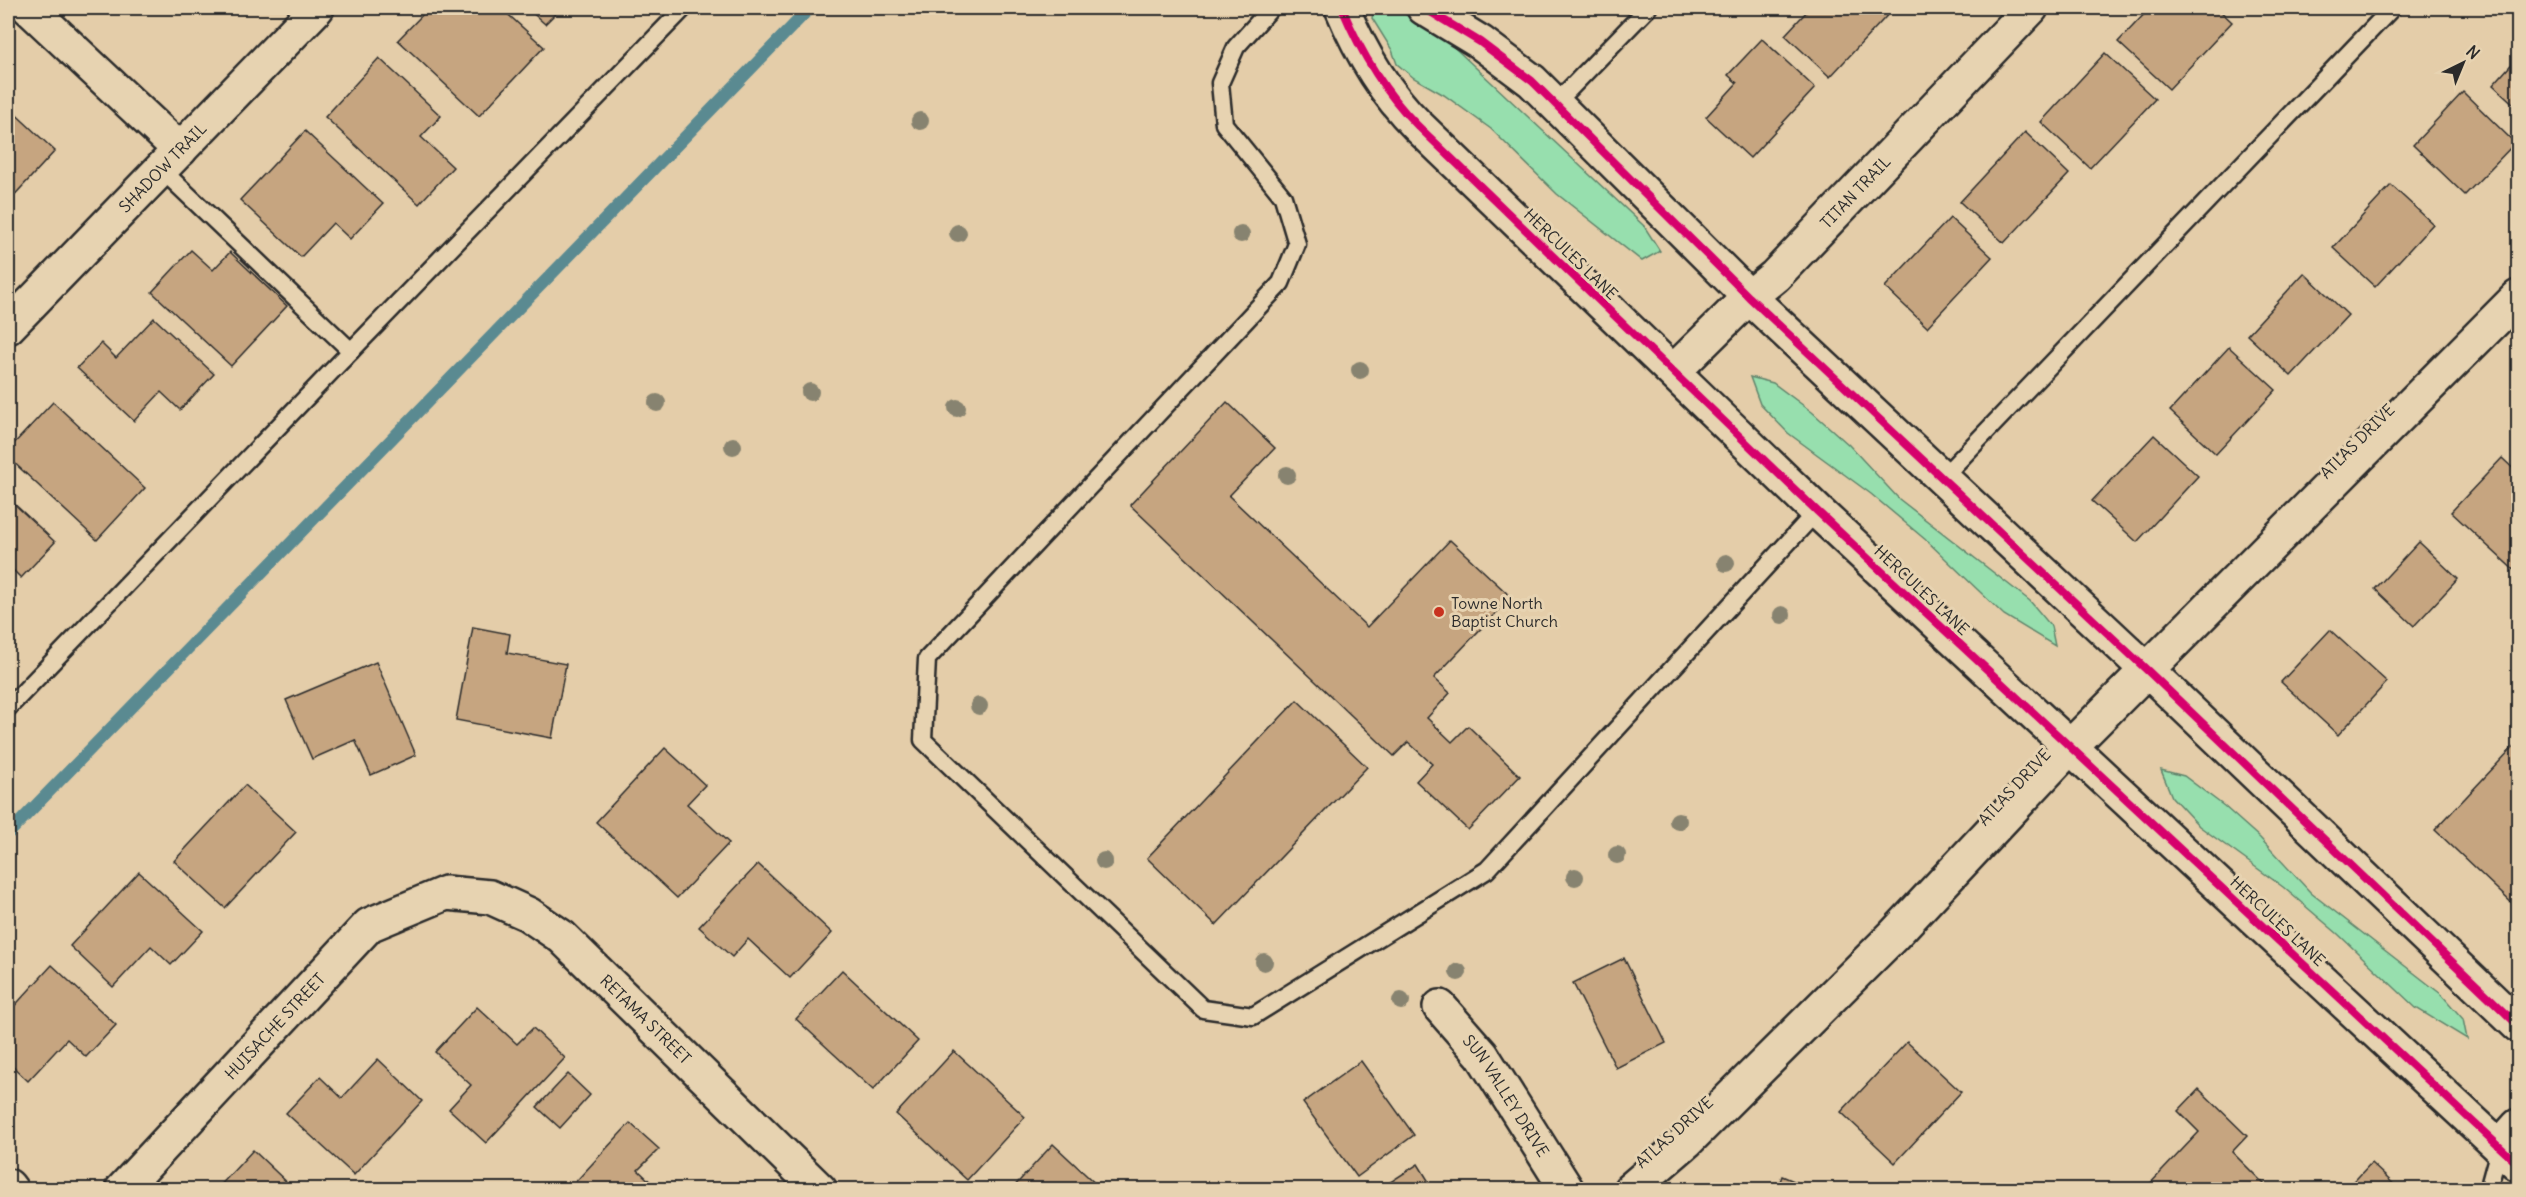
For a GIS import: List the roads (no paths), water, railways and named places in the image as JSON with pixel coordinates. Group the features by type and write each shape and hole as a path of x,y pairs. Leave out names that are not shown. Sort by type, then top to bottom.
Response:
{"street":[{"path":"29,8 171,159"},
{"name":"SHADOW TRAIL","path":"8,327 317,8"},
{"name":"HERCULES LANE","path":"1342,8 1368,61 1387,92 1406,114 1817,511 2070,747 2512,1145"},
{"path":"1424,8 1480,42 1532,81 1749,297 2148,671 2518,1025"},
{"name":"TITAN TRAIL","path":"1674,371 1749,297 1775,276 2031,8"},
{"name":"ATLAS DRIVE","path":"1630,1190 1687,1141 1893,936 2070,747 2518,297"},
{"name":"HUISACHE STREET","path":"122,1190 369,925 446,893"},
{"name":"RETAMA STREET","path":"446,893 490,897 528,914 562,937 820,1190"},
{"name":"SUN VALLEY DRIVE","path":"1440,1007 1482,1055 1567,1190"}],"lane":[{"path":"8,708 684,8"},
{"path":"1271,8 1236,47 1220,83 1224,124 1282,197 1297,244 1281,283 927,659 923,740 1203,1009 1253,1016 1487,870 1817,511"},
{"path":"1555,104 1648,8"},
{"path":"1942,478 2392,8"},
{"path":"171,159 351,351"},
{"path":"2488,1190 2512,1145"}],"waterway":[{"path":"8,834 810,8"}],"place":[{"name":"Towne North Baptist Church","path":"1439,612"}]}
